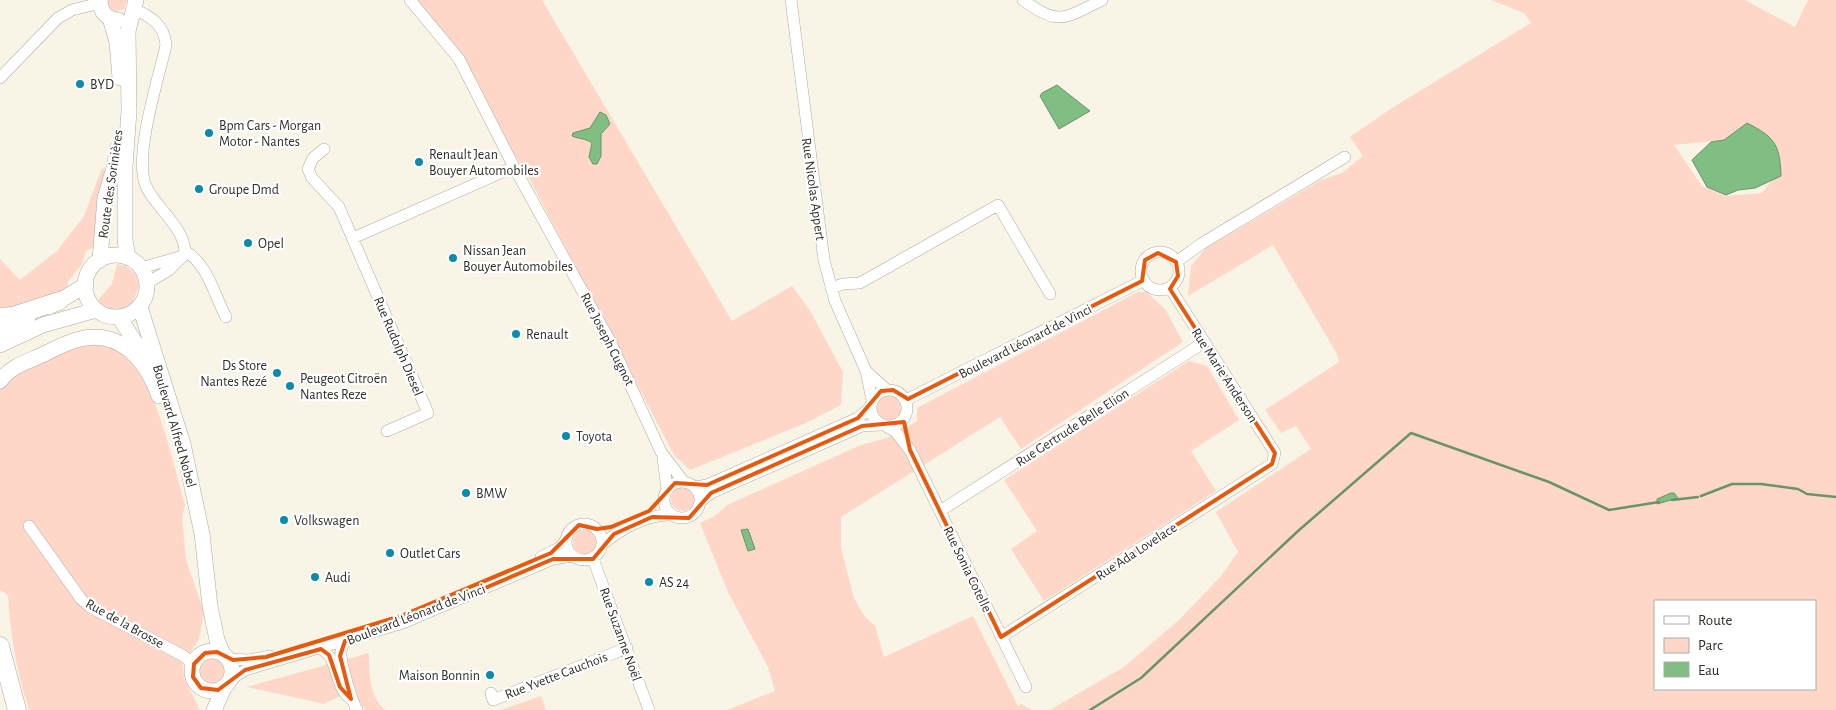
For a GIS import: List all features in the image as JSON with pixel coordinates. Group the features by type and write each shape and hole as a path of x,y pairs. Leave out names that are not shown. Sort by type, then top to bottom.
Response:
{"highway":[{"path":"0,318 13,316 59,301"},
{"path":"0,646 17,710"}],"main road":[{"name":"Route des Sorinières","path":"100,2 103,12 110,18 117,42 120,69 119,134 116,164 105,198 100,260"},
{"name":"Route des Sorinières","path":"128,258 125,240 125,167 129,111 128,31 134,8"},
{"path":"110,18 119,20 134,8"},
{"path":"111,256 128,258 141,268 147,283 146,293 140,307 126,316 108,316 96,310 88,297 86,284 90,271 100,260 111,256"},
{"path":"0,329 59,301 86,284"},
{"name":"Boulevard Alfred Nobel","path":"140,307 183,444 196,501 206,560 210,606 217,640 225,656"},
{"path":"0,345 43,325 96,310"},
{"name":"Boulevard Alfred Nobel","path":"119,317 152,370 171,419 183,465"},
{"path":"0,381 12,369 25,362 77,340 94,337 113,340 124,346 138,357 149,374 196,501"},
{"name":"Boulevard Alfred Nobel","path":"205,653 210,606"},
{"path":"206,710 201,688 193,677 194,664 205,653 211,651 225,656 232,669 214,710"},
{"path":"201,688 212,691 227,684"}],"street":[{"name":"Rue Joseph Cugnot","path":"410,0 459,59 514,167 611,343 661,452 683,482"},
{"name":"Rue Nicolas Appert","path":"791,0 824,260 831,288 848,334 866,371"},
{"path":"1023,0 1041,14 1058,18 1067,17 1102,0"},
{"path":"0,78 58,18 72,10 100,2"},
{"path":"134,8 155,20 161,27 166,45 146,130 144,181 182,240 184,254"},
{"name":"Rue Rudolph Diesel","path":"324,149 313,158 308,169 312,178 339,207 428,413 387,431"},
{"path":"1176,262 1201,244 1345,157"},
{"path":"353,238 514,167"},
{"path":"831,288 843,284 860,283 998,205 1050,294"},
{"path":"1163,253 1176,262 1178,276 1170,288 1157,290 1149,287 1144,280 1142,265 1153,254 1163,253"},
{"path":"147,283 169,270 184,254"},
{"path":"141,268 184,254 193,256 201,267 226,317"},
{"name":"Boulevard Léonard de Vinci","path":"906,400 1144,280"},
{"name":"Rue Marie Anderson","path":"1170,288 1275,453 1272,464"},
{"name":"Rue Gertrude Belle Elion","path":"940,511 1204,342"},
{"path":"866,371 887,390 898,392 906,400 908,407 904,420 910,450"},
{"path":"866,371 873,417 884,426 896,432 910,450"},
{"path":"887,390 876,395 872,403 858,418 707,485 696,487 683,482 676,483 649,511 611,527 598,529 592,526 578,525 568,534 566,540 568,549 573,556 583,561 593,558 598,555 603,544 614,534 652,517 671,515 682,519 689,518 699,508 701,501 711,493 862,426 870,424 884,426 899,424 904,420"},
{"name":"Rue Sonia Cotelle","path":"910,450 1026,687"},
{"name":"Rue Joseph Cugnot","path":"661,452 666,494"},
{"name":"Rue Ada Lovelace","path":"1001,637 1272,464"},
{"path":"696,487 701,501"},
{"path":"666,494 665,506 671,515"},
{"name":"Rue de la Brosse","path":"29,526 81,599 90,607 182,655 194,664"},
{"path":"598,529 603,544"},
{"name":"Boulevard Léonard de Vinci","path":"225,656 243,660 266,657 401,616 551,553 566,540"},
{"name":"Boulevard Léonard de Vinci","path":"227,684 245,670 321,649 403,622 553,559 573,556"},
{"name":"Rue Suzanne Noël","path":"593,558 649,710"},
{"path":"345,641 341,648 340,656 350,686 351,699"},
{"name":"Rue Yvette Cauchois","path":"491,693 493,700 626,648"},
{"path":"321,649 329,655 340,687 351,699 357,710"}],"highlighted area":[{"path":"1158,253 1176,262 1178,276 1170,289 1275,453 1272,464 1001,637 910,450 904,422 862,426 711,493 689,518 652,517 614,534 593,559 553,559 403,623 345,641 340,656 351,699 340,687 329,655 321,649 245,670 218,690 201,688 193,677 194,664 205,653 217,652 233,660 266,657 401,616 551,553 579,525 597,529 611,527 649,511 675,483 707,485 858,418 881,391 893,390 908,399 1142,281 1145,260"}],"green space":[{"path":"107,0 127,0 124,9 115,11 109,8"},
{"path":"416,0 542,0 732,321 792,286 809,309 843,372 841,405 806,423 690,470 674,455 528,176"},
{"path":"1491,0 1745,0 1795,27 1808,0 1836,0 1836,710 1050,710 1124,667 1179,620 1221,576 1238,552 1216,512 1311,449 1296,426 1281,433 1265,410 1339,362 1337,354 1273,245 1188,296 1191,266 1206,248 1321,180 1342,173 1363,156 1350,137 1392,108 1531,23 1524,13","holes":["1747,123 1781,176 1772,180 1762,193 1726,196 1702,186 1674,145 1724,140"]},
{"path":"102,168 109,173 94,247 86,251 82,264 67,283 69,289 56,297 0,315 0,259 20,280 57,251 84,216"},
{"path":"117,264 126,266 132,271 137,277 139,286 133,302 124,307 111,308 98,300 112,284"},
{"path":"1138,292 1146,292 1165,309 1183,342 1021,449 1000,417 841,517 841,548 854,598 864,616 875,626 884,657 973,616 1018,706 1021,704 1032,710 727,710 775,691 768,667 728,592 700,523 715,516 727,505 861,445 887,438 917,421 917,408"},
{"path":"95,343 124,355 133,361 141,372 149,387 170,451 185,505 182,517 186,560 204,612 199,639 183,664 184,678 200,710 29,710 15,653 8,595 0,590 0,386 18,370 43,358"},
{"path":"1189,361 1207,366 1239,420 1191,451 1216,491 1044,601 1011,549 1037,531 1004,480"},
{"path":"889,396 894,397 900,403 900,413 894,419 889,420 884,419 878,413 877,408 878,403 884,397"},
{"path":"683,487 691,491 695,499 691,507 683,511 675,507 671,499 675,491"},
{"path":"585,530 593,534 597,542 593,550 585,554 577,550 573,542 577,534"},
{"path":"369,653 371,684 376,698 385,710 365,710 352,690 324,704 247,687"},
{"path":"212,659 222,662 225,672 222,682 212,685 202,682 199,672 202,662"},
{"path":"541,696 546,710 501,710"}],"water":[{"path":"1057,85 1090,111 1059,129 1040,96"},
{"path":"600,112 606,115 610,124 601,134 601,156 597,164 593,164 589,157 592,143 572,136 573,133 590,128"},
{"path":"1747,123 1764,133 1774,143 1779,157 1781,176 1755,188 1738,190 1726,195 1707,187 1692,160 1711,142 1724,140"},
{"path":"1674,493 1678,498 1657,504 1657,499"},
{"path":"748,529 755,549 748,551 741,530"}],"waterway":[{"path":"1090,710 1141,678 1298,531 1411,433 1549,482 1609,510 1659,502"},
{"path":"1701,496 1732,484 1761,484 1798,489 1807,494 1836,497"},
{"path":"1672,500 1698,497"}],"place":[{"name":"BYD","path":"80,84"},
{"name":"Bpm Cars - Morgan Motor - Nantes","path":"209,133"},
{"name":"Renault Jean Bouyer Automobiles","path":"419,162"},
{"name":"Groupe Dmd","path":"199,189"},
{"name":"Opel","path":"248,243"},
{"name":"Nissan Jean Bouyer Automobiles","path":"453,258"},
{"name":"Renault","path":"516,334"},
{"name":"Ds Store Nantes Rezé","path":"277,373"},
{"name":"Peugeot Citroën Nantes Reze","path":"290,386"},
{"name":"Toyota","path":"566,436"},
{"name":"BMW","path":"466,493"},
{"name":"Volkswagen","path":"284,520"},
{"name":"Outlet Cars","path":"390,553"},
{"name":"Audi","path":"315,577"},
{"name":"AS 24","path":"649,582"},
{"name":"Maison Bonnin","path":"490,675"}]}
